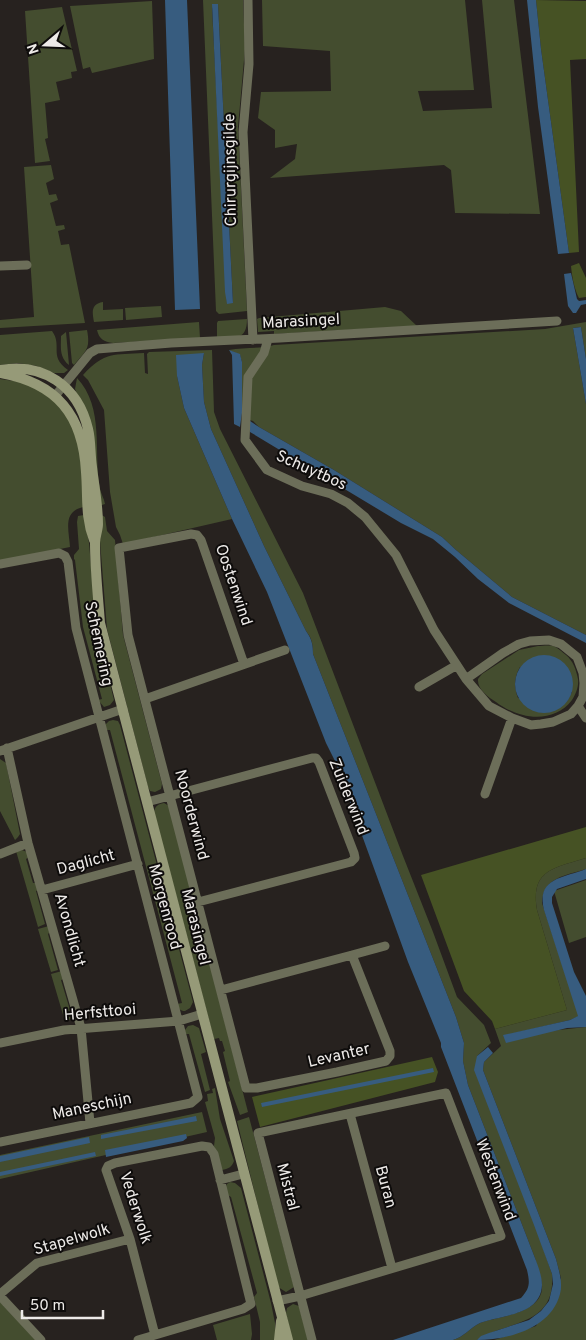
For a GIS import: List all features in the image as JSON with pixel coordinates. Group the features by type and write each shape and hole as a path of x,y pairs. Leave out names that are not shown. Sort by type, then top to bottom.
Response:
{"street":[{"name":"Chirurgijnsgilde","path":"248,0 249,64 243,132 253,340"},
{"path":"0,266 26,265"},
{"name":"Marasingel","path":"55,396 90,353 97,349 557,321"},
{"name":"Schuytbos","path":"268,339 264,354 248,377 245,440 267,470 302,486 331,494 356,509 365,517 396,556 434,630 457,666 489,706 531,725 553,722 571,714 578,706"},
{"name":"Marasingel","path":"0,372 24,368 44,374 63,385 81,407 89,432 98,526 95,541 100,623 288,1340"},
{"name":"Marasingel","path":"0,372 28,380 45,388 55,396 74,419 81,435 86,472 88,525 95,541"},
{"name":"Oostenwind","path":"119,548 191,534 197,535 201,540 244,664"},
{"name":"Noorderwind","path":"119,548 128,635 246,1088"},
{"name":"Schemering","path":"0,564 59,553 65,556 68,562 76,628 99,716"},
{"path":"466,679 496,657 519,644 530,641 549,640 561,644 572,651 580,664 584,683 583,696 578,706 586,718"},
{"path":"145,699 284,650"},
{"path":"419,687 457,666"},
{"path":"4,750 123,709"},
{"name":"Morgenrood","path":"99,716 198,1095 195,1101 191,1103"},
{"path":"485,794 512,718"},
{"name":"Avondlicht","path":"4,750 28,843 81,1028 90,1123"},
{"name":"Zuiderwind","path":"147,802 316,758 319,762 354,853 354,858 351,862 198,902"},
{"path":"0,854 28,843"},
{"name":"Daglicht","path":"42,890 138,864"},
{"path":"220,990 385,946"},
{"name":"Levanter","path":"246,1088 257,1088 337,1072 386,1060 390,1056 390,1051 352,955"},
{"name":"Herfsttooi","path":"0,1042 64,1030 178,1021 202,1014"},
{"name":"Westenwind","path":"278,1301 501,1236 446,1093 350,1114"},
{"name":"Maneschijn","path":"0,1142 191,1103"},
{"name":"Mistral","path":"312,1340 258,1133 350,1114"},
{"name":"Buran","path":"350,1114 392,1268"},
{"name":"Vederwolk","path":"202,1146 209,1147 214,1154 220,1180 251,1304 243,1309 156,1335 130,1239 106,1170 108,1166 115,1163 202,1146"},
{"path":"220,1180 243,1174"},
{"name":"Stapelwolk","path":"0,1295 37,1263 130,1239"},
{"path":"0,1295 41,1340"},
{"name":"Marasingel","path":"279,1340 281,1318"},
{"path":"138,1340 156,1335"}],"green space":[{"path":"203,0 243,0 245,49 238,127 247,311 219,314 216,311","holes":["218,4 233,303 227,303 212,8"]},
{"path":"262,0 465,0 474,90 418,91 423,111 492,108 482,0 514,0 540,214 455,213 451,170 444,165 270,178 295,159 297,144 275,148 275,130 258,118 261,92 331,91 330,51 263,46"},
{"path":"536,0 586,1 586,59 570,60 579,252 569,253"},
{"path":"152,1 154,59 92,73 90,67 83,69 70,6"},
{"path":"62,7 77,71 71,72 72,78 56,82 60,100 45,103 48,138 45,139 50,161 35,163 25,11"},
{"path":"51,165 54,179 46,183 49,195 56,194 58,200 50,203 56,226 64,225 65,229 58,231 61,245 69,244 85,323 0,328 0,320 34,317 24,167"},
{"path":"579,263 586,278 586,297 579,298 571,266"},
{"path":"103,302 103,310 123,309 123,320 94,322 93,309 96,305"},
{"path":"161,306 162,317 126,320 125,308"},
{"path":"385,307 401,311 417,326 274,334 274,331 258,332 257,319 259,318"},
{"path":"247,319 245,331 239,336 217,338 218,321"},
{"path":"199,322 200,338 113,343 102,340 97,330"},
{"path":"586,322 586,359 581,327 573,328 586,404 586,635 512,597 442,537 334,470 259,427 253,421 246,419 242,413 242,362 240,355 229,350 274,345 545,329"},
{"path":"87,330 88,346 74,365 72,363 69,332"},
{"path":"52,331 55,336 59,360 68,370 64,373 54,373 37,366 18,363 0,365 0,335"},
{"path":"66,332 69,365 62,355 61,348 61,336"},
{"path":"212,350 214,412 220,429 303,593 457,997 484,1025 491,1043 477,1056 552,1274 552,1287 549,1298 538,1313 520,1323 498,1330 477,1340 453,1340 480,1323 528,1308 541,1295 540,1275 468,1085 463,1061 464,1043 456,1017 313,654 311,639 264,546 211,429 204,402 202,365 204,353 177,376 184,408 232,519 123,544 116,527 110,492 104,410 88,380 83,375 98,362 110,356 144,353 145,373 148,374 147,354 149,352"},
{"path":"77,378 86,390 95,417 98,475 105,504 99,506 78,396 75,389"},
{"path":"0,379 26,383 41,389 56,401 68,417 82,453 84,507 72,513 68,522 70,547 0,561"},
{"path":"100,514 105,517 107,531 115,540 123,635 162,784 161,789 155,792 150,791 148,787 107,629 100,541"},
{"path":"84,515 89,543 97,631 114,700 110,705 104,707 98,700 102,699 83,627 74,559 74,555 79,549 78,516"},
{"path":"538,646 553,646 571,660 578,684 572,700 564,708 545,716 525,715 505,708 481,689 478,679 482,674 519,650","holes":["520,667 572,692 567,701 518,698 515,686 516,678"]},
{"path":"113,720 118,721 120,725 193,1002 190,1008 185,1011 182,1011 177,1004 182,1003 110,730 106,730 105,725"},
{"path":"0,759 6,763 20,834 15,840 0,811"},
{"path":"164,803 169,806 248,1112 240,1115 228,1082 230,1081 222,1041 219,1038 214,1039 154,812 157,806"},
{"path":"586,827 586,858 547,872 537,886 537,910 567,1010 495,1029 492,1021 464,991 421,875"},
{"path":"22,850 27,852 29,857 26,859 33,883 36,883 39,890 36,891 45,924 38,927 16,851"},
{"path":"586,858 586,869 556,879 546,888 542,903 579,1016 570,1020 503,1036 586,1027 586,1340 494,1340 536,1326 561,1278 556,1259 483,1070 484,1062 501,1046 495,1029 567,1010 537,910 537,886 547,872"},
{"path":"586,880 586,937 569,943 554,891"},
{"path":"49,926 50,932 48,934 58,970 51,972 38,929"},
{"path":"62,971 64,979 61,980 70,1010 73,1010 70,1020 64,1018 51,974"},
{"path":"193,1025 199,1028 206,1052 201,1054 210,1090 205,1092 189,1034 185,1034 188,1026"},
{"path":"432,1057 438,1072 435,1082 260,1127 252,1097"},
{"path":"215,1088 220,1119 234,1161 230,1167 222,1170 220,1169 214,1146 215,1138 205,1102 208,1101 207,1094 213,1093 212,1089"},
{"path":"202,1112 207,1132 0,1179 0,1155"},
{"path":"249,1117 294,1287 286,1292 278,1287 237,1121"},
{"path":"230,1182 235,1183 241,1188 271,1303 275,1323 275,1340 260,1340 260,1322 254,1297 257,1293 231,1197 226,1194 225,1189"},
{"path":"0,1302 36,1340 0,1340"},
{"path":"293,1304 299,1306 308,1340 292,1340 286,1313 287,1308"},
{"path":"250,1314 251,1340 217,1340 213,1325"}],"water":[{"path":"165,0 187,0 200,309 175,310"},
{"path":"527,0 536,0 569,253 558,254 538,107"},
{"path":"212,4 218,4 233,303 227,304 225,292"},
{"path":"571,273 577,299 579,301 586,300 586,304 581,305 576,313 573,313 568,306 564,274"},
{"path":"581,327 586,359 586,404 573,328"},
{"path":"229,350 240,354 242,362 242,413 240,427 234,424 232,355"},
{"path":"204,353 202,365 204,402 211,429 264,546 311,639 313,654 456,1017 464,1043 463,1061 468,1085 541,1275 540,1295 535,1303 527,1309 480,1323 453,1340 393,1340 521,1298 528,1285 527,1270 441,1043 408,962 335,761 326,743 267,592 232,519 184,408 177,376 176,355"},
{"path":"250,421 442,537 512,597 586,635 586,643 509,603 478,579 433,539 401,523 250,432"},
{"path":"544,655 555,657 568,668 573,684 571,695 560,708 544,713 533,711 520,700 515,684 517,673 528,660"},
{"path":"586,869 586,879 557,889 552,897 552,903 574,972 586,996 586,1027 567,1028 506,1043 503,1035 570,1020 578,1016 544,910 543,899 544,891 553,881"},
{"path":"488,1047 493,1053 484,1062 483,1070 556,1259 561,1285 560,1294 555,1306 538,1324 514,1335 477,1340 481,1336 529,1320 541,1311 549,1301 553,1284 552,1274 534,1225 474,1070 477,1056"},
{"path":"433,1068 434,1072 262,1107 261,1103"},
{"path":"196,1116 197,1121 101,1139 101,1135"},
{"path":"186,1134 187,1138 183,1141 106,1157 105,1150"},
{"path":"89,1137 90,1143 0,1162 0,1156"},
{"path":"95,1152 96,1156 0,1176 0,1172"}]}
